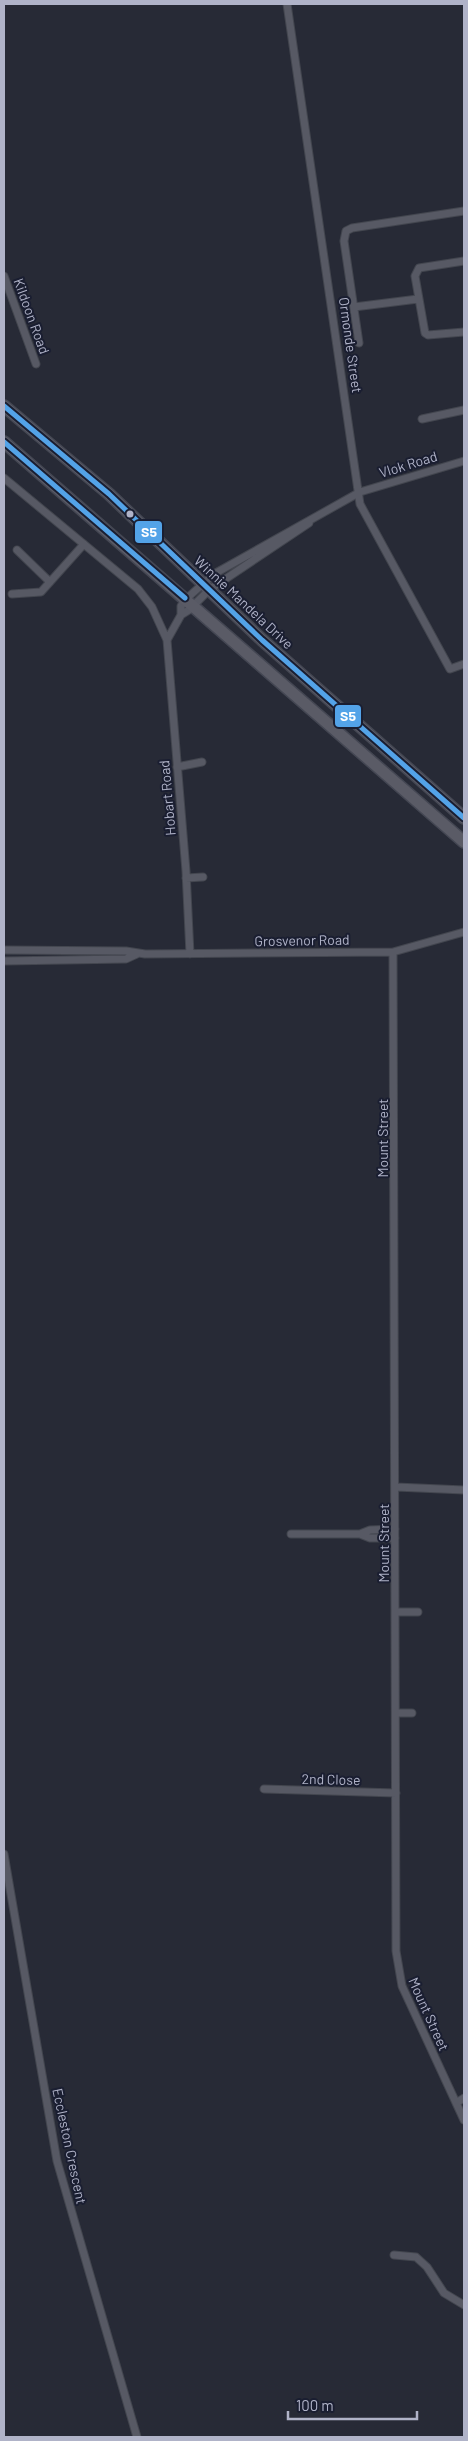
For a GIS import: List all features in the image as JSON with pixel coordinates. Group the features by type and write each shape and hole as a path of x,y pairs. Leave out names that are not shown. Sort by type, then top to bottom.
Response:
{"main road":[{"name":"Winnie Mandela Drive","path":"4,406 109,494 296,671 464,818"},
{"path":"4,442 464,842"}],"street":[{"name":"Ormonde Street","path":"287,4 361,507 450,669 464,664"},
{"path":"359,342 344,241 345,234 349,229 464,211"},
{"path":"464,261 418,269 415,276 423,330 426,334 464,332 464,341"},
{"name":"Kildoon Road","path":"4,276 36,364"},
{"path":"354,308 418,299"},
{"path":"422,419 464,410"},
{"name":"Vlok Road","path":"205,586 243,556 291,529 313,520 360,492 464,461"},
{"name":"Hobart Road","path":"4,478 145,596 155,612 167,640 186,878 190,954"},
{"path":"12,594 39,593 84,544"},
{"path":"16,550 50,582"},
{"path":"167,640 181,614 181,606 190,602 205,586"},
{"path":"177,768 202,762"},
{"path":"186,878 204,877"},
{"name":"Grosvenor Road","path":"4,950 126,951 137,954 393,952 464,932"},
{"name":"Mount Street","path":"393,952 396,1487 395,1923 399,1978 464,2120"},
{"name":"Grosvenor Road","path":"4,960 126,959 137,954"},
{"path":"396,1487 464,1490"},
{"path":"291,1534 360,1534 370,1530 395,1529"},
{"path":"360,1534 370,1538 395,1538"},
{"path":"396,1612 418,1612"},
{"path":"396,1713 412,1713"},
{"name":"2nd Close","path":"264,1789 396,1793"},
{"name":"Eccleston Crescent","path":"4,1854 57,2161 137,2437"},
{"path":"456,2103 464,2098"},
{"path":"394,2254 416,2257 427,2267 444,2293 464,2305"}],"transit line":[{"name":"S5","path":"4,406 109,494 262,640 464,818"},
{"name":"S5","path":"4,442 185,598"}]}
